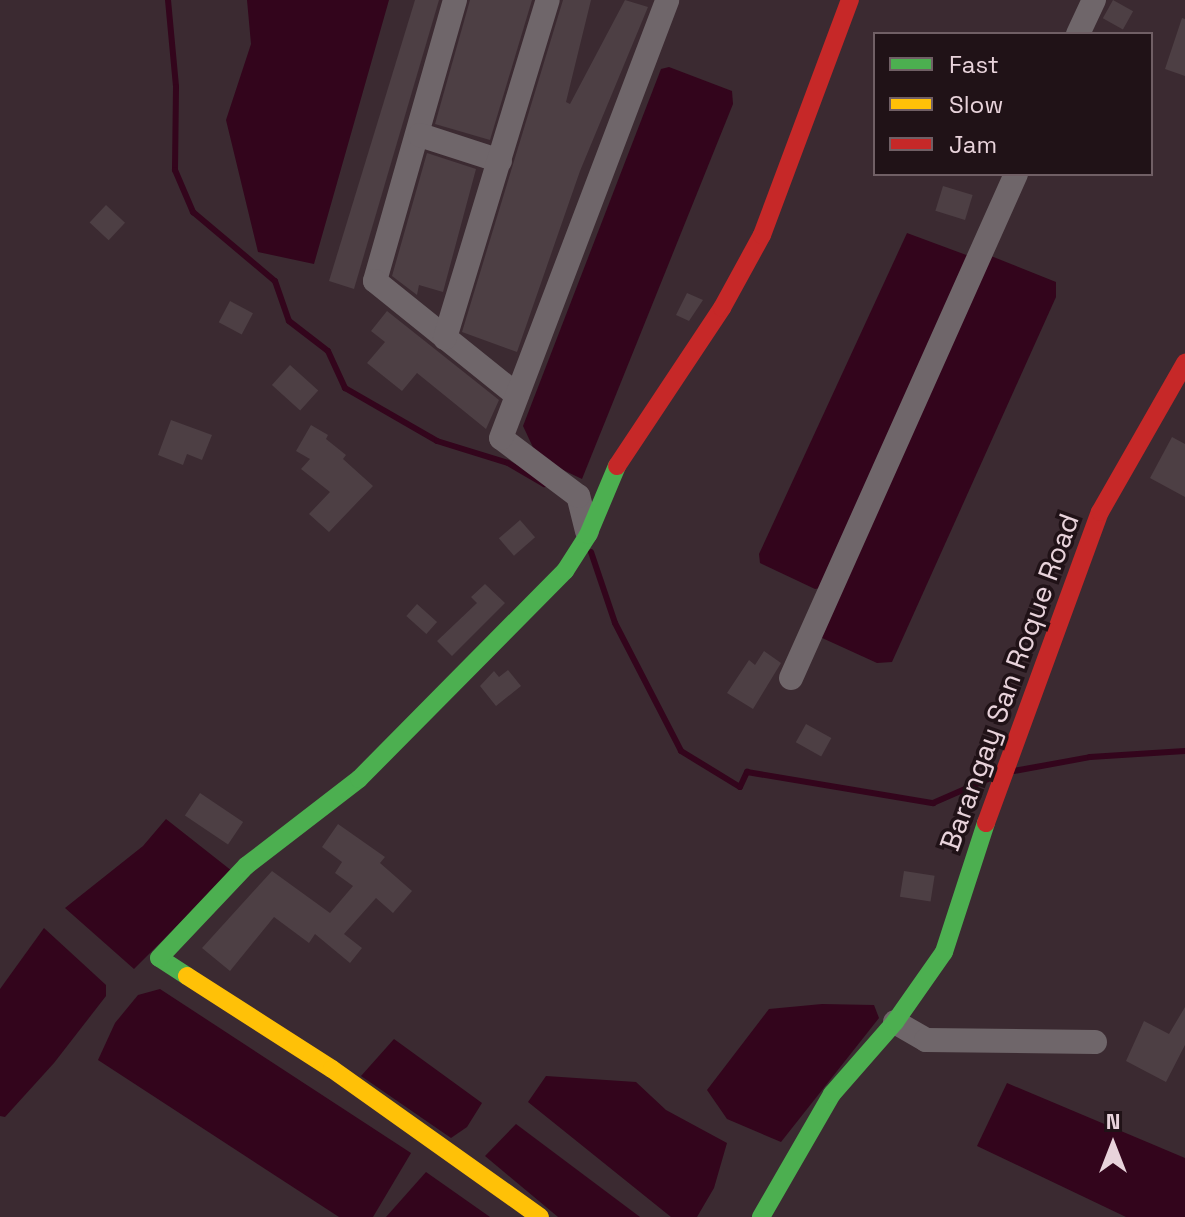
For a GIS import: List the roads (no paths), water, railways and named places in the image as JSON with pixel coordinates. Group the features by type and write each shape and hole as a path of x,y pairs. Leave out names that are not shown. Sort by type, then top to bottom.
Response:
{"street":[{"path":"455,0 420,135 375,281 517,395"},
{"path":"445,338 548,0"},
{"path":"587,531 578,496 501,438 667,0"},
{"path":"540,1217 357,1086 159,958 246,866 359,779 565,571 626,446 722,308 762,235 850,0"},
{"path":"1079,32 1094,0"},
{"path":"420,135 500,161"},
{"path":"791,678 1015,176"},
{"name":"Barangay San Roque Road","path":"761,1217 832,1094 895,1022 944,952 1013,737 1100,512 1152,413 1185,363"},
{"path":"895,1022 926,1040 1095,1042"}],"waterway":[{"path":"168,0 176,87 175,170 193,212 275,281 289,321 328,351 345,388 437,441 508,463 544,484"},
{"path":"591,552 615,623 681,751 740,787 747,772 933,803 988,779"},
{"path":"1014,771 1090,757 1185,751"}]}
